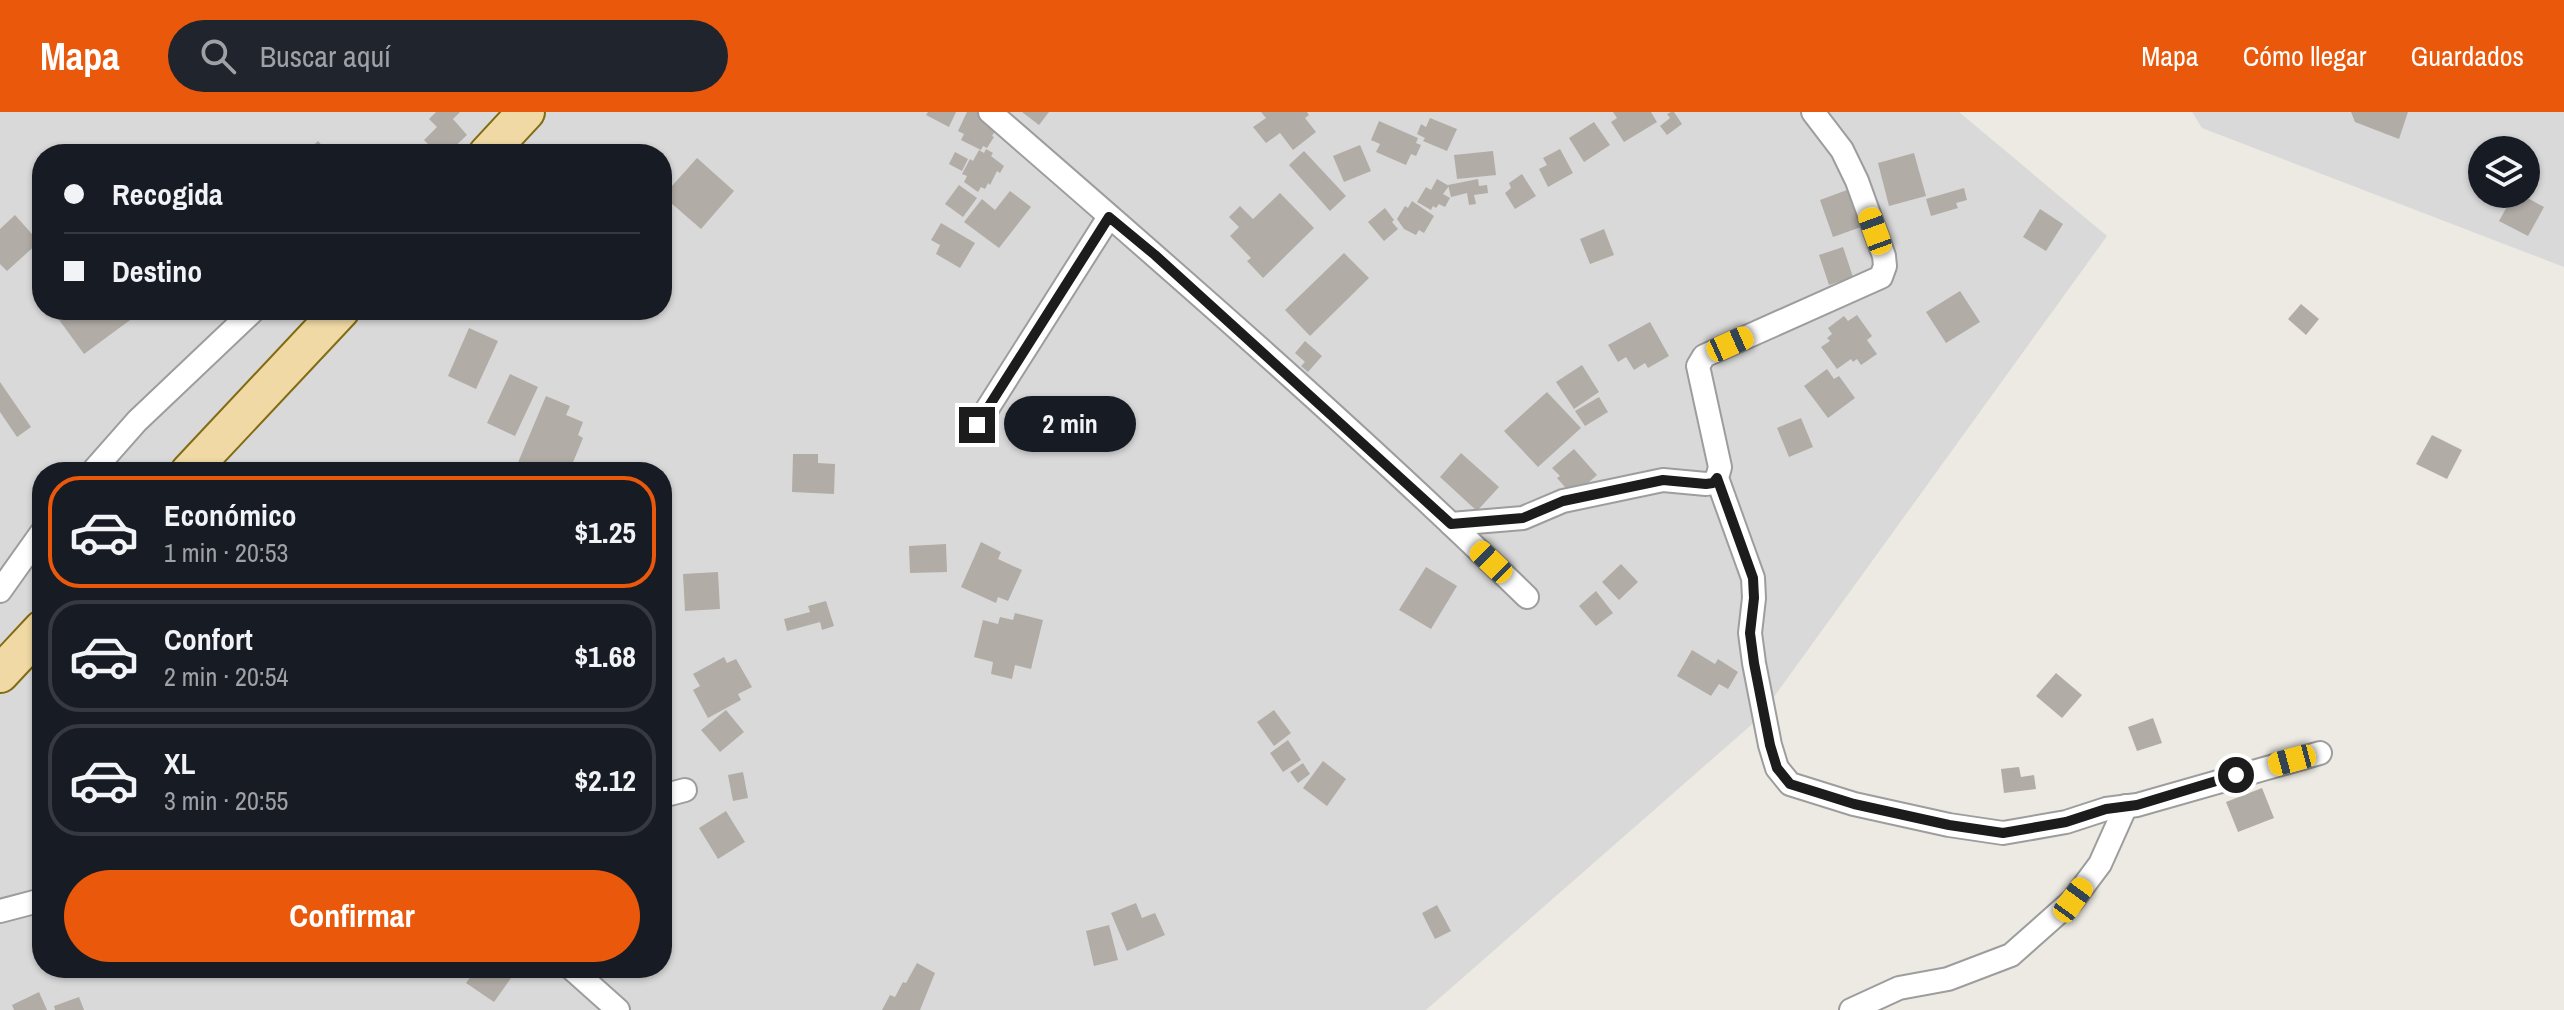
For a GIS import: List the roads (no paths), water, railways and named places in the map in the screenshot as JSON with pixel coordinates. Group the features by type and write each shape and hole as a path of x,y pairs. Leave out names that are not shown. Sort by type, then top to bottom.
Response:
{"main road":[{"path":"496,144 526,112"},
{"path":"198,462 332,320"},
{"path":"0,674 32,640"}],"street":[{"path":"990,112 1166,265 1527,597"},
{"path":"1451,524 1523,518 1563,501 1647,482 1671,479 1713,483 1720,467 1699,361 1704,356 1881,277 1884,272 1884,256 1857,181 1842,150 1813,112"},
{"path":"977,425 1109,217"},
{"path":"101,462 137,421 243,320"},
{"path":"1717,478 1753,578 1750,633 1754,663 1770,745 1777,768 1790,784 1854,804 1949,825 2003,833 2066,822 2320,753"},
{"path":"0,591 32,546"},
{"path":"672,793 685,790"},
{"path":"1851,1010 1899,988 1948,979 2011,955 2073,900 2100,864 2126,806"},
{"path":"0,911 32,903"},
{"path":"582,978 618,1010"}]}
